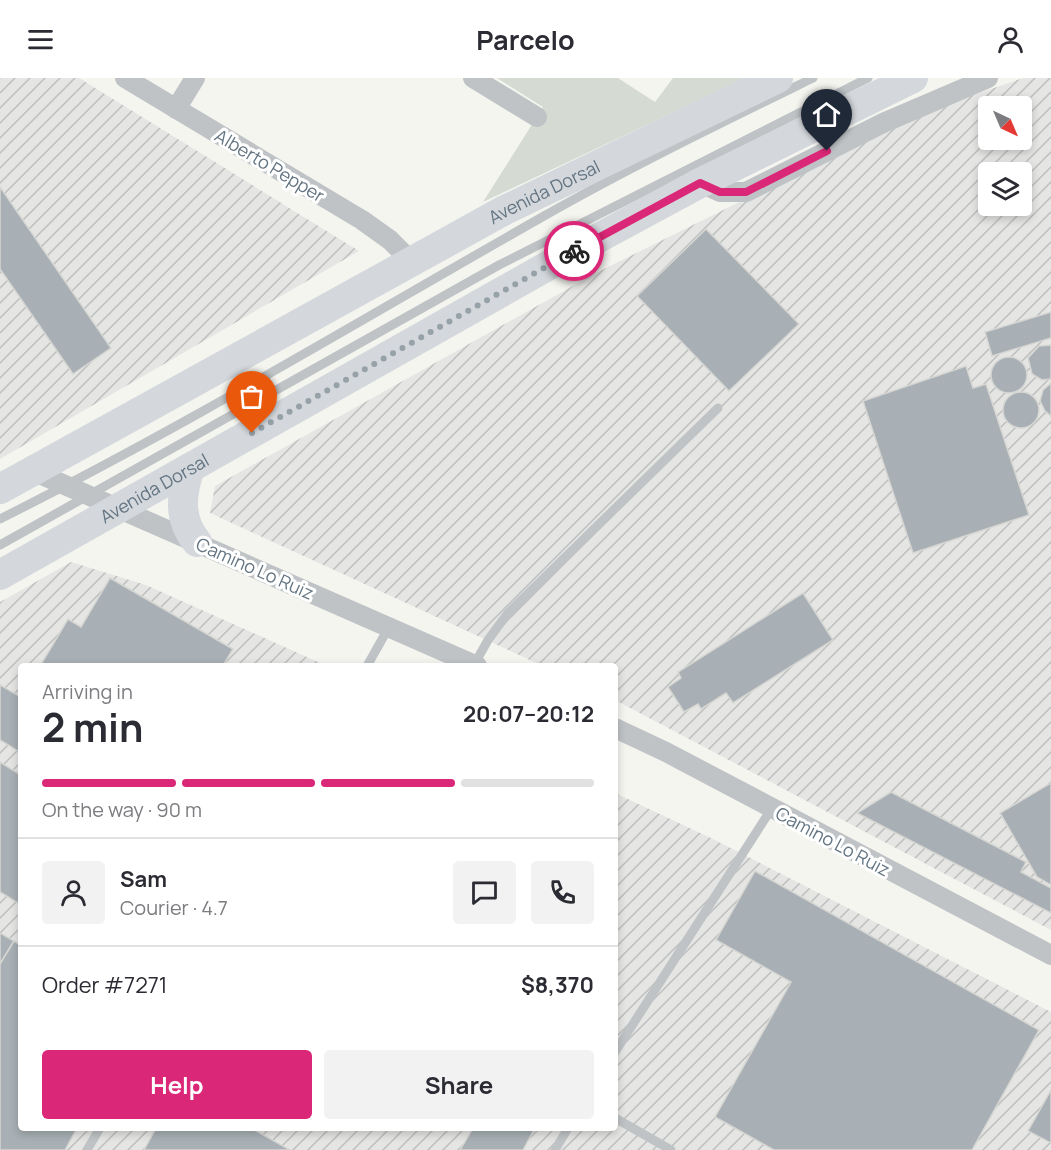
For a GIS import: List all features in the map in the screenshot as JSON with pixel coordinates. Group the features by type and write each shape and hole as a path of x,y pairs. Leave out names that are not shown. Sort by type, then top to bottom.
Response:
{"main road":[{"name":"Avenida Dorsal","path":"0,489 410,260 505,210 778,78"},
{"name":"Avenida Dorsal","path":"0,575 700,183 913,78"},
{"path":"190,468 183,492 183,515 196,542"}],"street":[{"path":"176,109 195,78"},
{"path":"473,78 537,117"},
{"path":"700,183 720,192 746,192 883,123 988,78"},
{"name":"Alberto Pepper","path":"136,81 176,109 362,220 390,240 410,260"},
{"name":"Camino Lo Ruiz","path":"33,471 470,663"},
{"name":"Camino Lo Ruiz","path":"618,730 1051,955"}],"lane":[{"path":"0,519 177,426 554,210 687,140 813,78"},
{"path":"0,545 499,265 868,78"},
{"path":"476,663 488,640 508,613 718,408"},
{"path":"369,663 389,627"},
{"path":"618,1047 772,808"},
{"path":"618,1120 671,1150"},
{"path":"87,1150 98,1131"},
{"path":"555,1150 566,1131"}],"shaded area":[{"path":"0,78 79,78 359,251 0,459"},
{"path":"497,78 618,78 655,102 673,78 746,78 483,202 543,107"},
{"path":"1023,78 1051,78 1051,930 618,702 618,663 536,663 210,513 215,486 596,273 915,115"},
{"path":"71,562 146,585 320,663 18,663 18,1131 618,1131 618,794 713,839 1051,1012 1051,1150 0,1150 0,602"}],"building":[{"path":"0,187 111,348 73,374 0,269"},
{"path":"706,229 799,324 729,391 637,296"},
{"path":"1051,312 1051,338 992,356 985,332"},
{"path":"1051,345 1051,379 1042,380 1032,374 1028,358 1039,346"},
{"path":"1009,357 1022,362 1027,375 1022,388 1009,393 996,388 991,375 996,362"},
{"path":"966,366 973,388 986,384 1029,515 913,553 863,401"},
{"path":"1051,383 1051,416 1045,411 1040,401 1043,390"},
{"path":"1021,392 1034,397 1039,410 1034,423 1021,428 1008,423 1003,410 1008,397"},
{"path":"110,578 233,649 225,663 42,663 68,619 81,627"},
{"path":"803,593 833,640 733,703 726,693 701,709 698,704 684,712 668,687 681,678 678,672"},
{"path":"0,685 18,695 18,751 0,740"},
{"path":"0,762 18,773 18,903 0,892"},
{"path":"1051,783 1051,885 1037,877 1000,813"},
{"path":"891,792 1026,862 1021,872 1051,888 1051,913 857,813"},
{"path":"755,871 1039,1030 972,1150 774,1150 715,1117 791,982 716,940"},
{"path":"0,933 14,941 0,964"},
{"path":"14,941 18,943 18,1131 75,1131 65,1150 0,1150 0,964"},
{"path":"1051,1090 1051,1143 1028,1131"},
{"path":"154,1131 256,1131 290,1150 144,1150"},
{"path":"471,1131 533,1131 523,1150 460,1150"}],"way so far":[{"path":"252,433 574,251"}],"route":[{"path":"574,251 700,183 720,192 738,194 746,192 827,151"}]}
